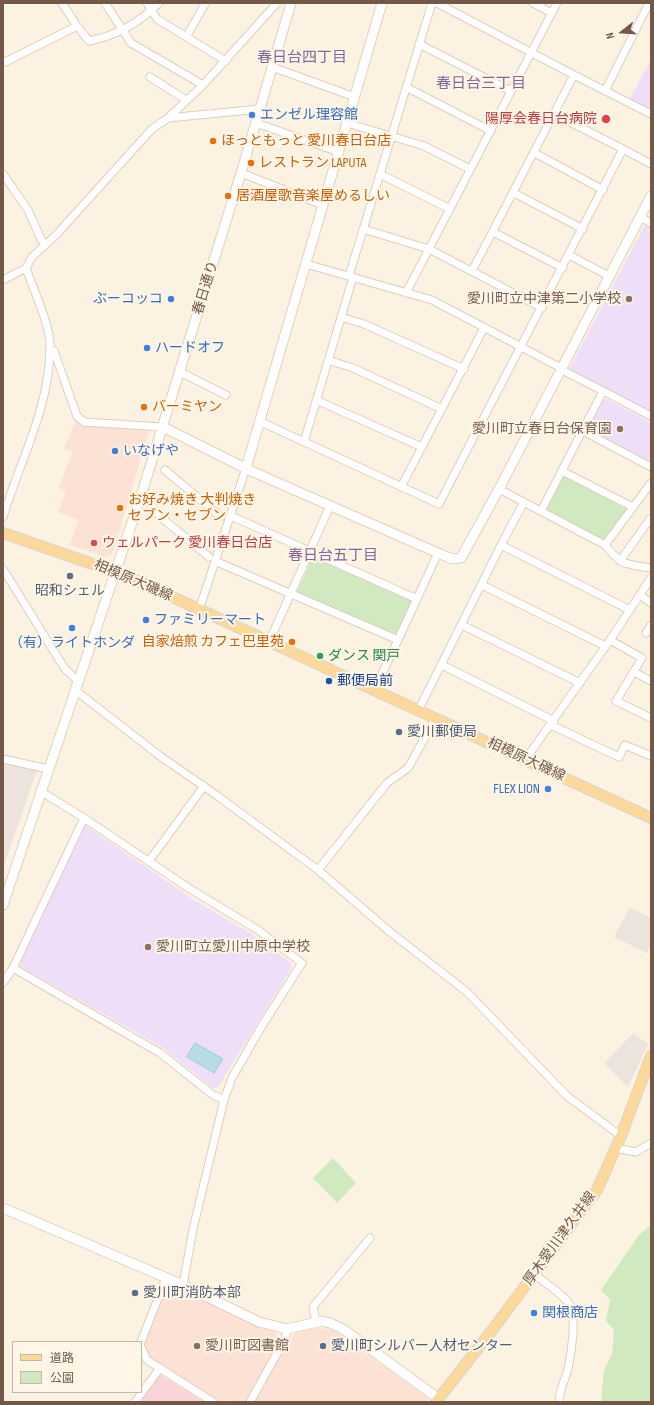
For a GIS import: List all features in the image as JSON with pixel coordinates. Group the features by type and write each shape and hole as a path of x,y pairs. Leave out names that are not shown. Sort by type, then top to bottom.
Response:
{"main road":[{"name":"相模原大磯線","path":"3,533 117,572 651,818"},
{"name":"厚木愛川津久井線","path":"437,1400 597,1190 621,1136 651,1056"}],"street":[{"path":"62,3 89,41 111,35 123,29 151,11 159,3"},
{"path":"106,3 132,43 203,85"},
{"path":"147,3 157,19 226,61"},
{"path":"3,280 26,268 30,261 152,130 168,118 203,85 277,3"},
{"name":"春日通り","path":"3,905 40,791 117,572 242,174 291,3"},
{"path":"199,610 261,422 382,3"},
{"path":"304,442 341,317 363,229 432,3"},
{"path":"437,3 651,114"},
{"path":"533,3 552,13"},
{"path":"406,293 557,3"},
{"path":"605,91 649,3"},
{"path":"186,37 206,4"},
{"path":"3,63 77,26"},
{"path":"419,44 511,91"},
{"path":"272,67 355,97"},
{"path":"472,271 535,153 574,75"},
{"path":"150,77 186,100"},
{"path":"406,87 491,131"},
{"path":"168,118 260,109"},
{"path":"554,114 651,164"},
{"path":"256,123 339,152"},
{"path":"347,123 424,146 470,170"},
{"path":"261,422 440,504 623,150"},
{"path":"535,153 603,190"},
{"path":"3,174 28,210 45,245"},
{"path":"242,174 323,205"},
{"path":"380,174 450,209"},
{"path":"514,193 583,229"},
{"path":"50,349 54,351 77,416 84,422 163,427 246,468 330,506 452,559 456,559 464,555 651,196"},
{"path":"640,217 651,223"},
{"path":"363,229 429,249 542,308"},
{"path":"493,232 562,268"},
{"path":"569,255 609,276"},
{"path":"306,264 432,300 522,347 602,392 651,416"},
{"path":"3,517 35,431 44,401 50,349 48,331 26,268"},
{"path":"341,317 364,324 464,369"},
{"path":"401,487 464,369 484,328"},
{"path":"328,360 353,368 442,409"},
{"path":"180,372 226,395"},
{"path":"541,510 602,392"},
{"path":"316,400 422,447"},
{"path":"583,431 651,467"},
{"path":"165,470 216,513 222,516"},
{"path":"562,471 633,508"},
{"path":"605,545 651,483"},
{"path":"499,489 605,545 624,564 651,568"},
{"path":"418,711 524,502"},
{"path":"269,642 311,552 330,506"},
{"path":"151,509 209,556"},
{"path":"231,516 417,599"},
{"path":"620,561 650,519"},
{"path":"501,545 630,610"},
{"path":"374,691 438,553"},
{"path":"215,561 398,640"},
{"path":"3,569 65,669 77,680 76,690 160,756 204,786 318,870 390,932 467,992 567,1096 621,1136"},
{"path":"525,760 610,640 651,578"},
{"path":"482,585 605,646"},
{"path":"640,596 651,603"},
{"path":"462,625 580,683"},
{"path":"646,633 651,625"},
{"path":"610,640 642,658 616,700 651,718"},
{"path":"442,665 619,757 628,737"},
{"path":"634,672 651,681"},
{"path":"318,870 382,790 408,768 435,719"},
{"path":"625,745 651,756"},
{"path":"3,759 48,769"},
{"path":"149,861 204,786"},
{"path":"40,791 84,818 187,888 258,930 302,963 260,1029 232,1078 224,1100 193,1229 183,1285"},
{"path":"3,983 13,968 84,818"},
{"path":"13,968 160,1053 213,1095 224,1100"},
{"path":"615,1148 636,1152 651,1143"},
{"path":"3,1208 183,1285 259,1322 287,1329 316,1322 330,1323 343,1329 437,1400"},
{"path":"316,1322 314,1306 370,1238"},
{"path":"534,1274 568,1302 572,1310 573,1329 568,1368 560,1391 559,1402"},
{"path":"141,1341 166,1278"},
{"path":"250,1402 285,1339 287,1329"},
{"path":"142,1349 147,1360 213,1402"},
{"path":"142,1392 160,1368"},
{"path":"135,1402 142,1393"}],"shaded area":[{"path":"651,59 651,110 630,99"},
{"name":"愛川町立中津第二小学校","path":"645,225 651,228 651,412 569,369"},
{"name":"愛川町立春日台保育園","path":"603,399 606,399 651,422 651,462 590,431 588,427"},
{"path":"76,420 81,424 149,431 112,555 106,557 70,545 78,520 58,512 66,492 59,488 72,452 64,449"},
{"path":"3,763 37,770 3,868"},
{"name":"愛川町立愛川中原中学校","path":"86,826 194,900 250,933 291,963 292,967 218,1087 213,1088 162,1047 21,967 20,962 83,827"},
{"path":"630,908 651,918 651,944 647,953 614,937"},
{"path":"633,1033 648,1044 628,1087 604,1064"},
{"path":"173,1287 275,1332 279,1343 246,1402 230,1402 226,1400 225,1402 219,1402 147,1356 143,1345 144,1338 163,1291 166,1292 167,1289"},
{"path":"316,1328 328,1329 337,1333 346,1339 350,1345 355,1346 427,1397 428,1400 426,1402 251,1402 279,1353 294,1334"},
{"path":"161,1375 204,1402 138,1402 157,1376"}],"green space":[{"path":"564,476 628,510 605,542 545,509"},
{"path":"313,556 412,601 396,636 296,594"},
{"path":"333,1158 356,1183 337,1203 313,1178"},
{"path":"651,1225 651,1402 601,1402 604,1370 612,1354 614,1330 606,1321 610,1300 601,1290 639,1235"}],"water":[{"path":"195,1043 223,1059 214,1073 187,1057"}],"place":[{"name":"エンゼル理容館","path":"252,115"},
{"name":"陽厚会春日台病院","path":"606,119"},
{"name":"ほっともっと 愛川春日台店","path":"213,141"},
{"name":"レストラン LAPUTA","path":"251,163"},
{"name":"居酒屋歌音楽屋めるしい","path":"228,196"},
{"name":"ぶーコッコ","path":"171,299"},
{"name":"愛川町立中津第二小学校","path":"629,299"},
{"name":"ハードオフ","path":"147,348"},
{"name":"バーミヤン","path":"144,407"},
{"name":"愛川町立春日台保育園","path":"620,429"},
{"name":"いなげや","path":"115,451"},
{"name":"お好み焼き 大判焼き セブン・セブン","path":"120,508"},
{"name":"ウェルパーク 愛川春日台店","path":"94,543"},
{"name":"昭和シェル","path":"70,576"},
{"name":"ファミリーマート","path":"146,620"},
{"name":"（有）ライトホンダ","path":"72,628"},
{"name":"自家焙煎 カフェ巴里苑","path":"292,642"},
{"name":"ダンス 関戸","path":"320,656"},
{"name":"郵便局前","path":"329,681"},
{"name":"愛川郵便局","path":"399,732"},
{"name":"FLEX LION","path":"548,789"},
{"name":"愛川町立愛川中原中学校","path":"148,947"},
{"name":"愛川町消防本部","path":"135,1293"},
{"name":"関根商店","path":"534,1313"},
{"name":"愛川町図書館","path":"197,1346"},
{"name":"愛川町シルバー人材センター","path":"323,1346"}],"district":[{"name":"春日台四丁目","path":"302,58"},
{"name":"春日台三丁目","path":"481,84"},
{"name":"春日台五丁目","path":"333,556"}]}
